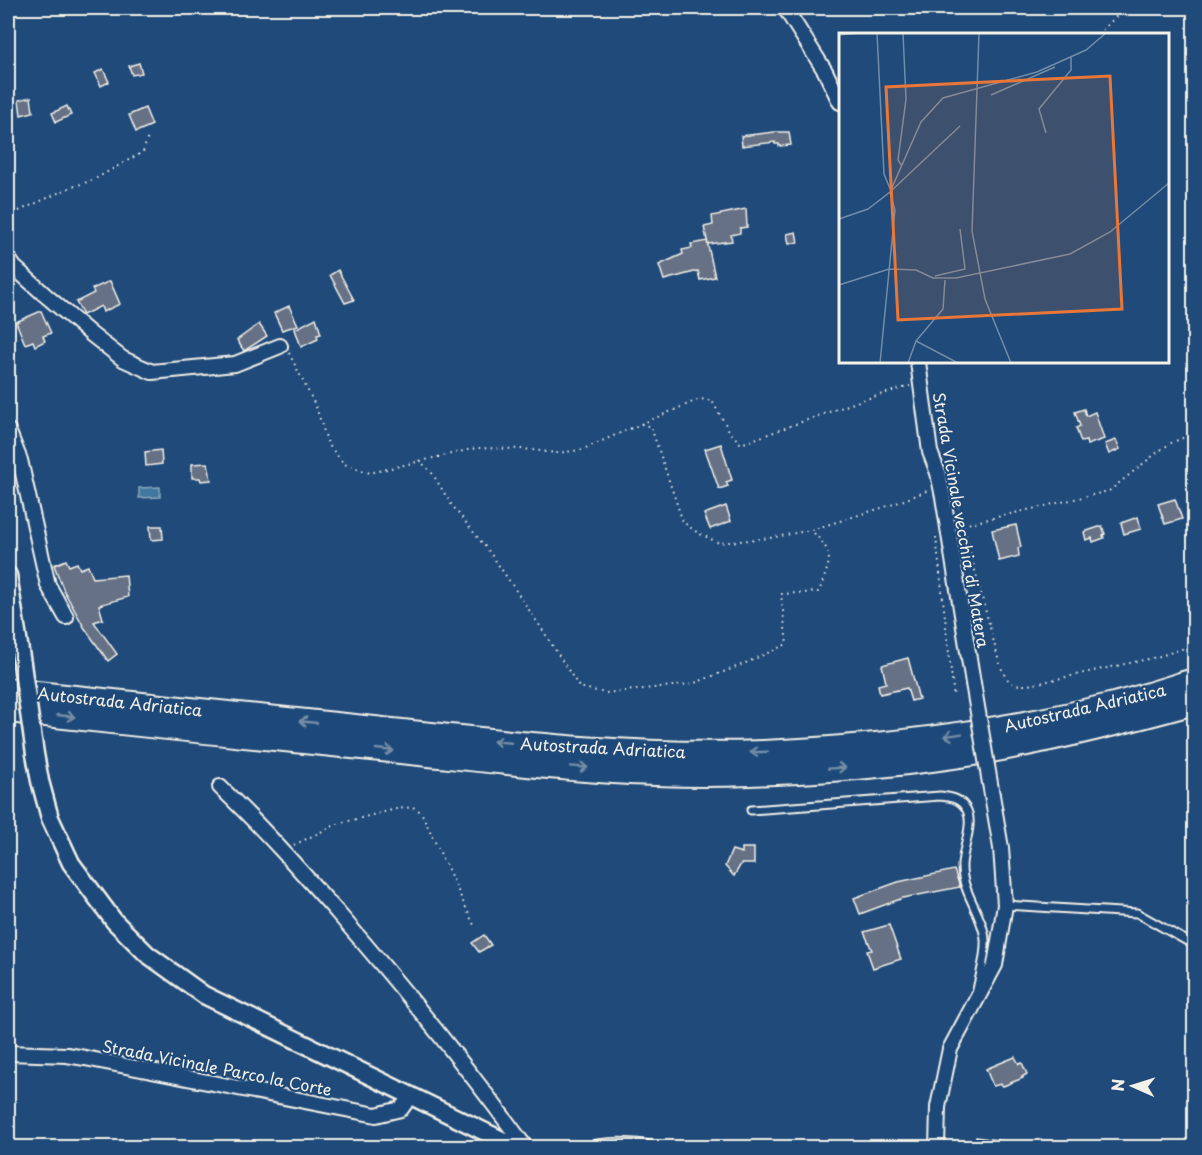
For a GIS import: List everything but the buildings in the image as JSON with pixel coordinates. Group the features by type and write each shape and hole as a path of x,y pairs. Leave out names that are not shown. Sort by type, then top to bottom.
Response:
{"highway":[{"name":"Autostrada Adriatica","path":"8,691 498,742 686,754 763,753 861,747 941,737 1017,725 1104,707 1194,681"},
{"name":"Autostrada Adriatica","path":"8,710 506,762 662,773 748,774 871,766 955,756 1035,742 1130,720 1194,702"}],"street":[{"path":"785,8 820,63 839,100"},
{"path":"8,258 14,267 44,294 123,359 152,372 235,364 280,346"},
{"name":"Strada Vicinale vecchia di Matera","path":"918,363 930,452 943,497 1001,848 1005,905"},
{"path":"8,430 20,460 48,585 66,617"},
{"path":"8,575 35,754 50,818 71,862 114,921 147,954 204,995 518,1148"},
{"path":"220,787 262,826 366,945 526,1148"},
{"path":"937,1148 938,1107 950,1049 995,965 1005,905"},
{"name":"Strada Vicinale Parco la Corte","path":"8,1053 67,1055 85,1058 376,1115 401,1109 411,1095"}],"lane":[{"path":"751,810 940,796 955,798 965,807 969,819 961,864 962,876 986,938 985,954 976,990 978,999"},
{"path":"1005,905 1137,913 1194,945"},
{"path":"581,1148 591,1144 617,1142 672,1148"}],"path":[{"path":"1099,33 1125,8"},
{"path":"8,216 69,188 102,176 143,152 148,137"},
{"path":"280,346 286,349 316,407 328,444 344,464 370,473 477,448 523,449 557,453 581,450 700,399 712,401 730,432 741,444 859,401 921,382"},
{"path":"641,424 651,427 683,522 698,533 719,543 770,538 811,530 894,504 931,489"},
{"path":"963,525 1109,491 1159,451 1194,433"},
{"path":"420,460 491,554 579,687 605,693 692,684 787,644 781,594 819,592 829,562 827,546 811,530"},
{"path":"931,495 930,475 935,464"},
{"path":"958,506 998,658 1004,675 1011,683 1022,686 1034,684 1157,657 1194,645"},
{"path":"935,529 954,698"},
{"path":"283,850 337,824 413,807 421,812 474,925"}],"water":[{"path":"160,487 160,497 139,498 139,488"}]}
